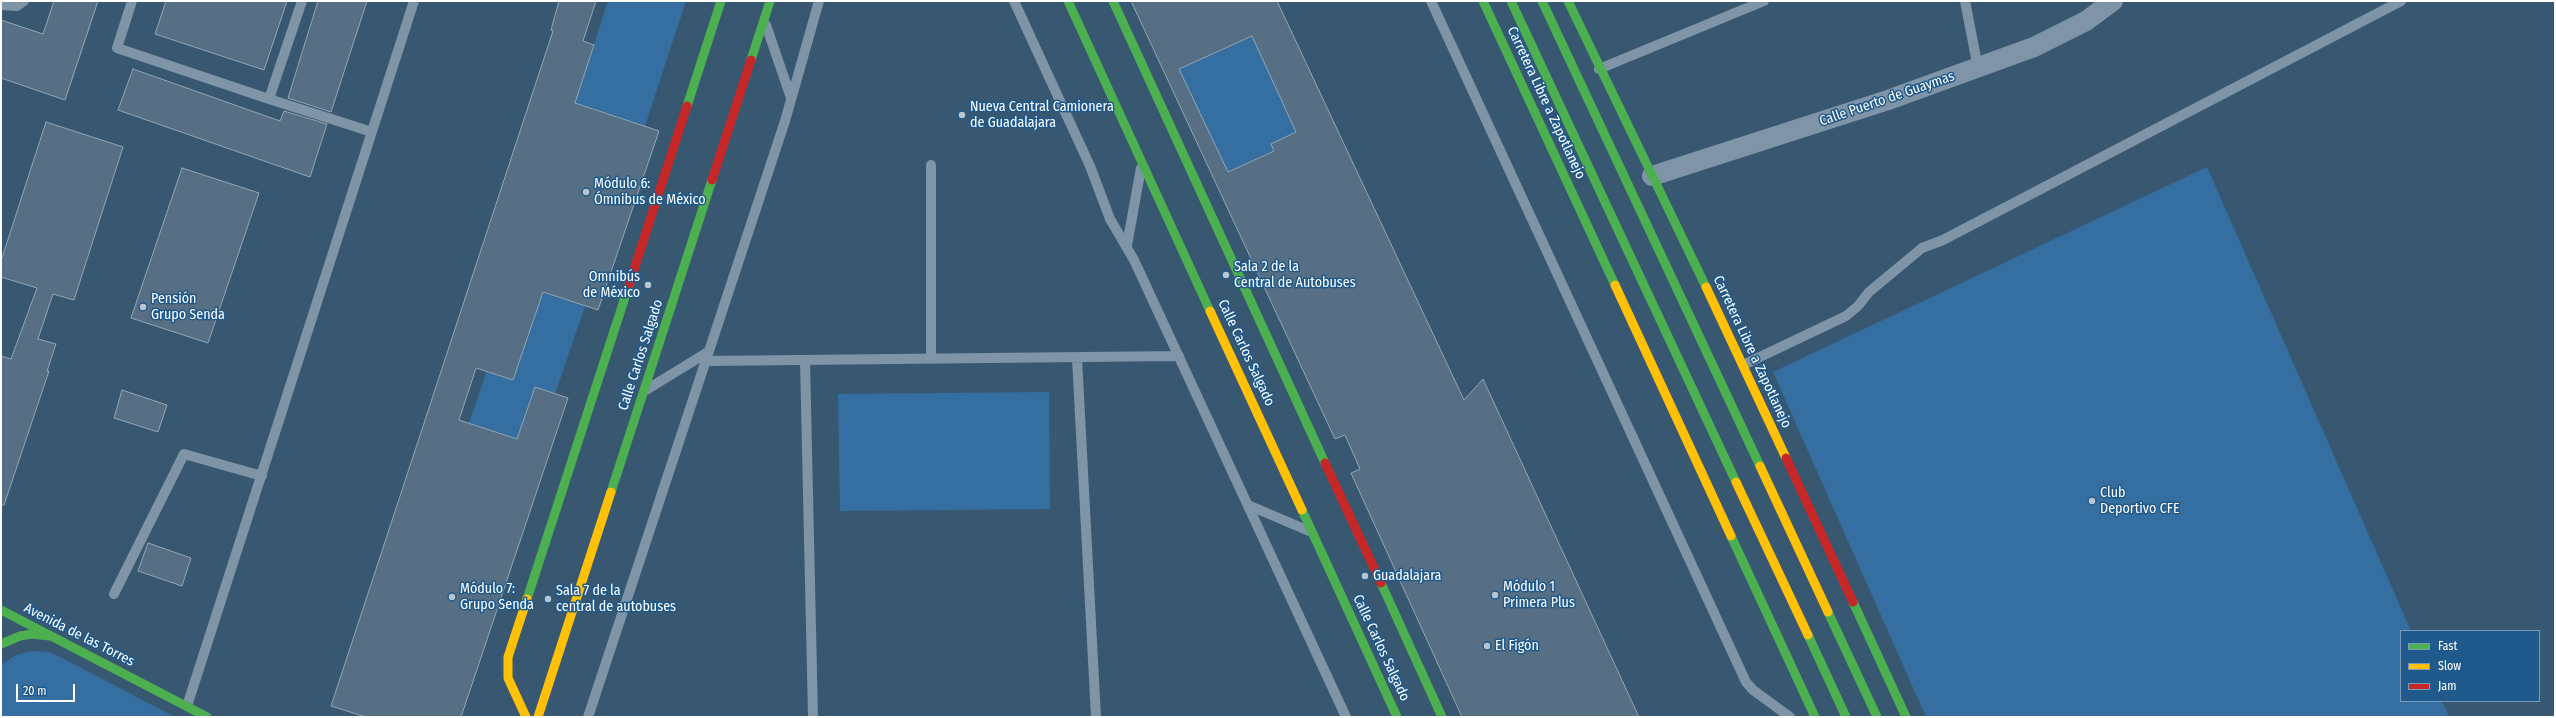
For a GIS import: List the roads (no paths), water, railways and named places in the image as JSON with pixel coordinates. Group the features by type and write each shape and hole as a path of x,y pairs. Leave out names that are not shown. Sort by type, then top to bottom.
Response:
{"street":[{"path":"526,717 508,678 508,657 721,1"},
{"name":"Calle Carlos Salgado","path":"538,717 770,1"},
{"name":"Calle Carlos Salgado","path":"1068,1 1397,717"},
{"path":"1113,1 1442,717"},
{"name":"Carretera Libre a Zapotlanejo","path":"1483,1 1815,717"},
{"name":"Carretera Libre a Zapotlanejo","path":"1511,1 1846,717"},
{"path":"1542,1 1877,717"},
{"name":"Carretera Libre a Zapotlanejo","path":"1568,1 1599,69 1743,365 1906,717"},
{"name":"Calle Puerto de Guaymas","path":"1652,176 1888,100 2034,47 2086,22 2113,1"},
{"name":"Avenida de las Torres","path":"1,610 207,717"},
{"path":"1,644 20,636 32,634 57,639"}],"lane":[{"path":"1,5 17,6 24,1"},
{"path":"132,1 117,48 372,132"},
{"path":"269,99 302,1"},
{"path":"187,706 414,1"},
{"path":"588,717 785,121 790,98 819,1"},
{"path":"1014,1 1090,166 1110,219 1127,245 1346,717"},
{"path":"1431,1 1746,682 1753,690 1790,717"},
{"path":"1599,69 1764,1"},
{"path":"1965,1 1978,68"},
{"path":"1743,365 1846,316 1858,306 1869,292 1922,248 1943,240 2401,1"},
{"path":"764,20 790,98"},
{"path":"1127,245 1142,162"},
{"path":"931,165 931,359"},
{"path":"644,392 706,357 806,360 1178,356"},
{"path":"1076,358 1096,717"},
{"path":"806,360 813,717"},
{"path":"114,594 184,454 262,476"},
{"path":"1248,505 1312,532"}],"place":[{"name":"Nueva Central Camionera de Guadalajara","path":"962,115"},
{"name":"Módulo 6: Ómnibus de México","path":"586,192"},
{"name":"Sala 2 de la Central de Autobuses","path":"1226,275"},
{"name":"Omnibús de México","path":"648,285"},
{"name":"Pensión Grupo Senda","path":"143,307"},
{"name":"Club Deportivo CFE","path":"2092,501"},
{"name":"Guadalajara","path":"1365,576"},
{"name":"Módulo 1 Primera Plus","path":"1495,595"},
{"name":"Módulo 7: Grupo Senda","path":"452,597"},
{"name":"Sala 7 de la central de autobuses","path":"548,599"},
{"name":"El Figón","path":"1487,646"}]}
